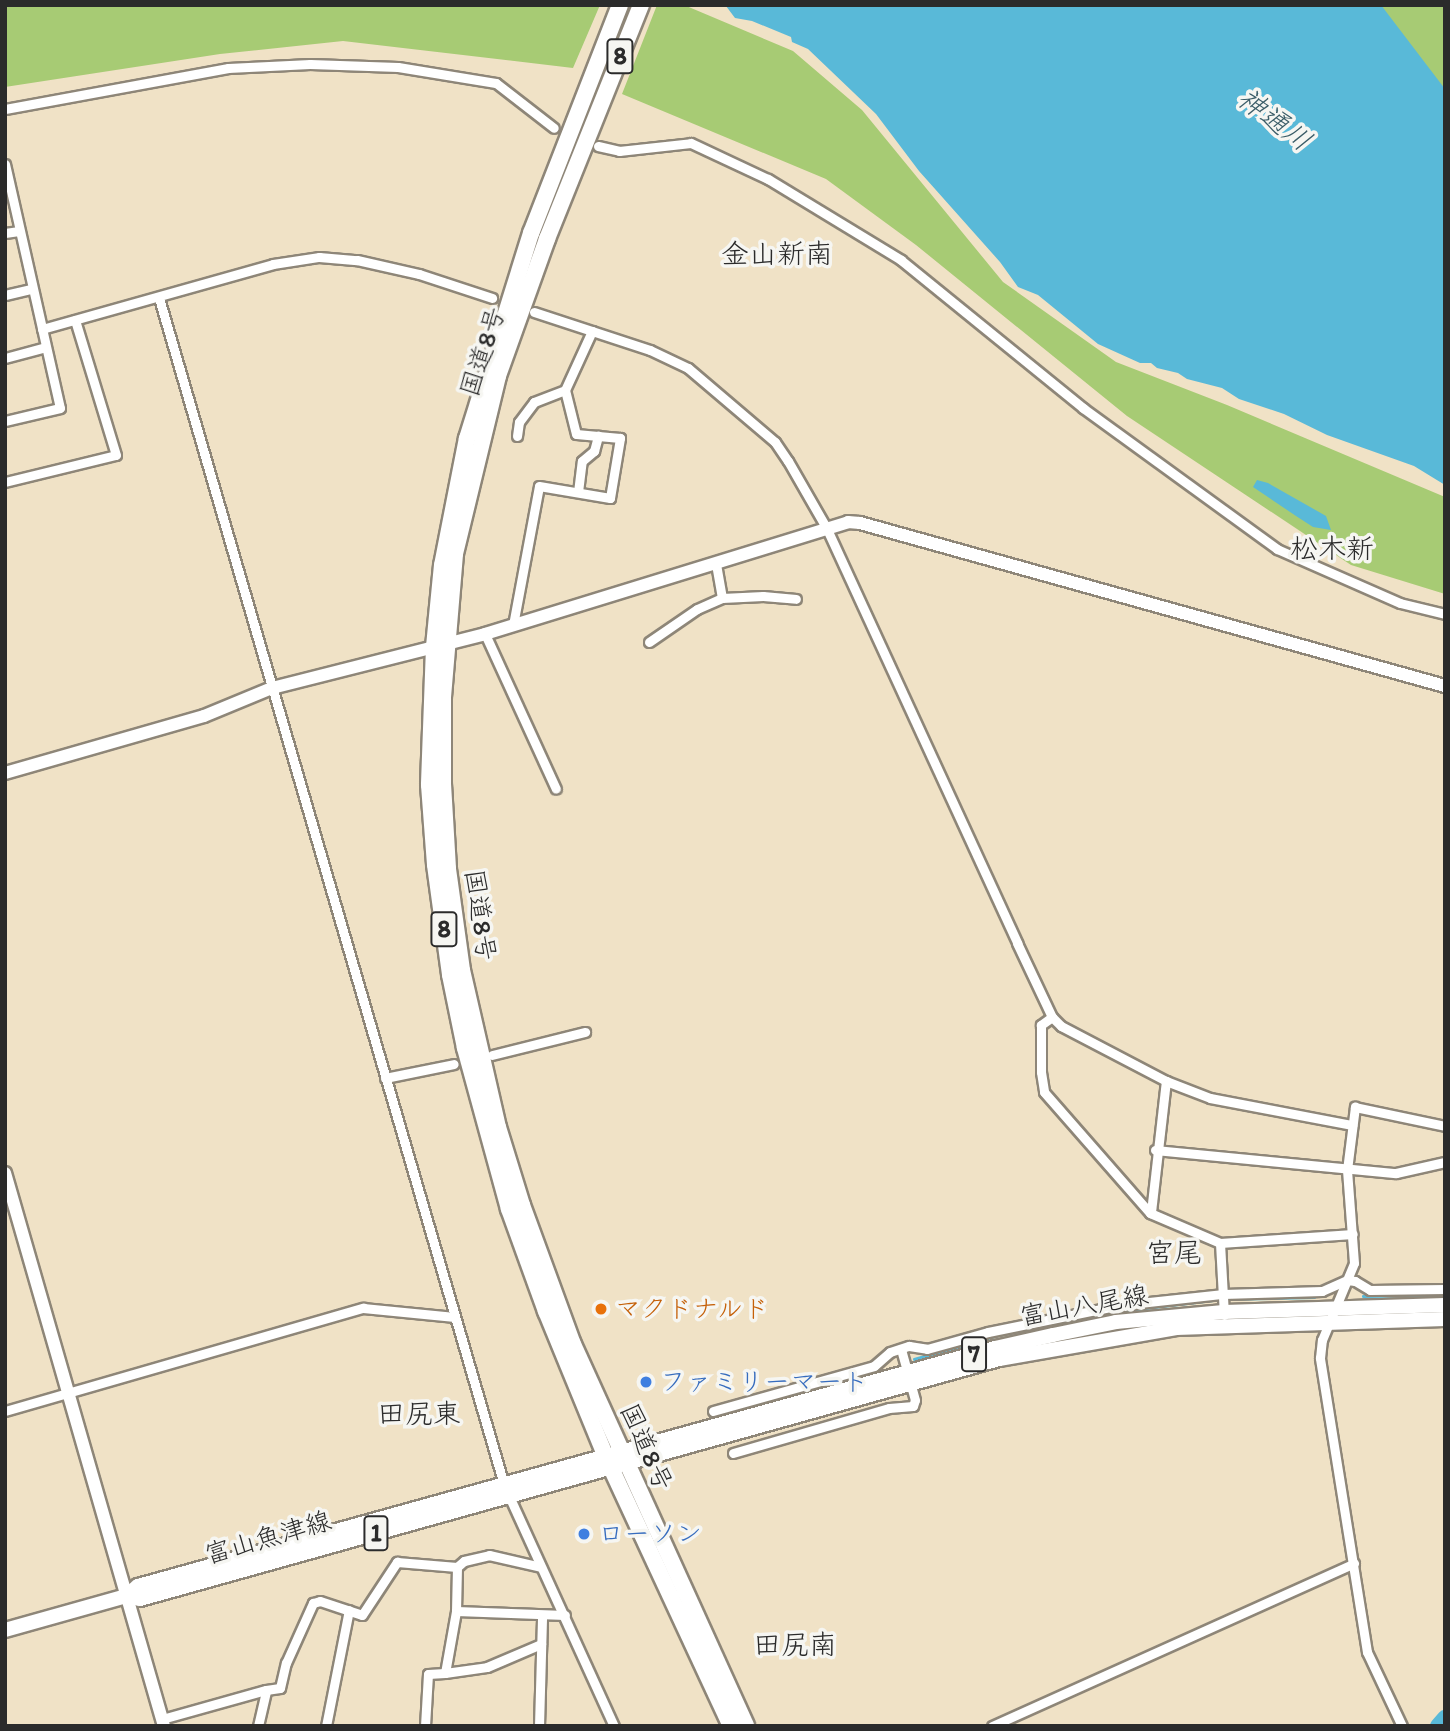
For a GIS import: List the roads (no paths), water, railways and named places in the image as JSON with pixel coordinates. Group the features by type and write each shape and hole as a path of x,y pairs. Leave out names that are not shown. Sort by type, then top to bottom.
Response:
{"highway":[{"name":"国道8号","path":"620,5 531,233 467,438 442,565 440,646 429,785 435,865 450,975 465,1048 509,1209 545,1311 746,1726"},
{"name":"国道8号","path":"440,646 455,554 498,376 547,239 641,5"},
{"name":"国道8号","path":"616,1460 731,1726"}],"main road":[{"name":"富山八尾線","path":"616,1460 909,1378 995,1348 1103,1325 1333,1314 1445,1305"},
{"name":"富山八尾線","path":"1333,1314 1445,1318"},
{"name":"富山魚津線","path":"5,1630 126,1596 138,1587 616,1460"}],"street":[{"path":"5,109 228,68 310,64 398,67 496,83 554,128"},
{"path":"598,146 619,151 691,143 768,179 901,260 1083,408 1277,549 1400,603 1445,614"},
{"path":"5,164 60,408 5,421"},
{"path":"5,233 19,230"},
{"path":"43,329 273,264 319,257 357,260 419,274 492,298"},
{"path":"5,295 32,289"},
{"path":"159,298 506,1490 614,1726"},
{"path":"534,312 650,350 688,368 775,442 826,527 1052,1017 1078,1036 1166,1081 1210,1098 1352,1125"},
{"path":"5,482 116,455 75,320"},
{"path":"513,625 539,486 610,498 620,438 576,434 565,390 592,331"},
{"path":"5,358 46,347"},
{"path":"517,436 519,422 534,402 565,390"},
{"path":"578,492 582,461 594,452 598,436"},
{"path":"5,773 204,716 272,688 485,634 826,527 860,523 1445,686"},
{"path":"716,563 722,598"},
{"path":"649,642 696,609 722,598 763,596 796,599"},
{"path":"485,634 556,789"},
{"path":"1052,1017 1041,1025 1041,1072 1044,1092 1150,1213 1220,1243 1353,1234"},
{"path":"492,1055 585,1032"},
{"path":"385,1078 454,1064"},
{"path":"1150,1213 1166,1081"},
{"path":"1402,1726 1367,1652 1320,1359 1333,1314 1354,1264 1347,1170 1355,1107 1445,1126"},
{"path":"1156,1150 1396,1173 1445,1162"},
{"path":"6,1182 163,1722 280,1688 286,1663 313,1603 320,1601 362,1615 397,1562 457,1567 464,1561 489,1555 541,1567"},
{"path":"1220,1243 1224,1318"},
{"path":"713,1411 874,1366 890,1352 909,1346 927,1349 988,1332 1121,1305 1223,1294 1322,1291 1348,1280 1355,1280 1370,1290 1445,1289"},
{"path":"5,1411 363,1308 455,1317"},
{"path":"733,1452 889,1408 913,1406 915,1400 901,1349"},
{"path":"992,1726 1354,1563"},
{"path":"445,1673 456,1611 457,1567"},
{"path":"326,1726 349,1610"},
{"path":"456,1611 542,1617 565,1615"},
{"path":"539,1726 542,1617"},
{"path":"425,1726 428,1674 487,1667 541,1644"},
{"path":"258,1726 267,1690"}],"water":[{"name":"神通川","path":"720,5 1381,5 1445,89 1445,485 1414,466 1327,435 1284,414 1239,399 1222,388 1187,379 1178,373 1157,368 1151,363 1140,363 1098,344 1038,295 1018,287 1000,262 919,171 876,114 808,49 792,42 791,37 752,21 735,18 726,6"},
{"path":"1257,480 1268,483 1326,516 1331,530 1313,527 1253,487"}],"waterway":[{"path":"484,627 763,542"},
{"path":"1043,568 1445,679"},
{"path":"1363,1296 1445,1295"},
{"path":"914,1359 999,1335 1112,1312 1221,1299 1314,1297"},
{"path":"1438,1726 1445,1718"}],"place":[{"name":"マクドナルド","path":"601,1309"},
{"name":"ファミリーマート","path":"646,1382"},
{"name":"ローソン","path":"584,1534"}],"district":[{"name":"金山新南","path":"777,253"},
{"name":"松木新","path":"1332,548"},
{"name":"宮尾","path":"1174,1252"},
{"name":"田尻東","path":"419,1413"},
{"name":"田尻南","path":"795,1644"}]}
